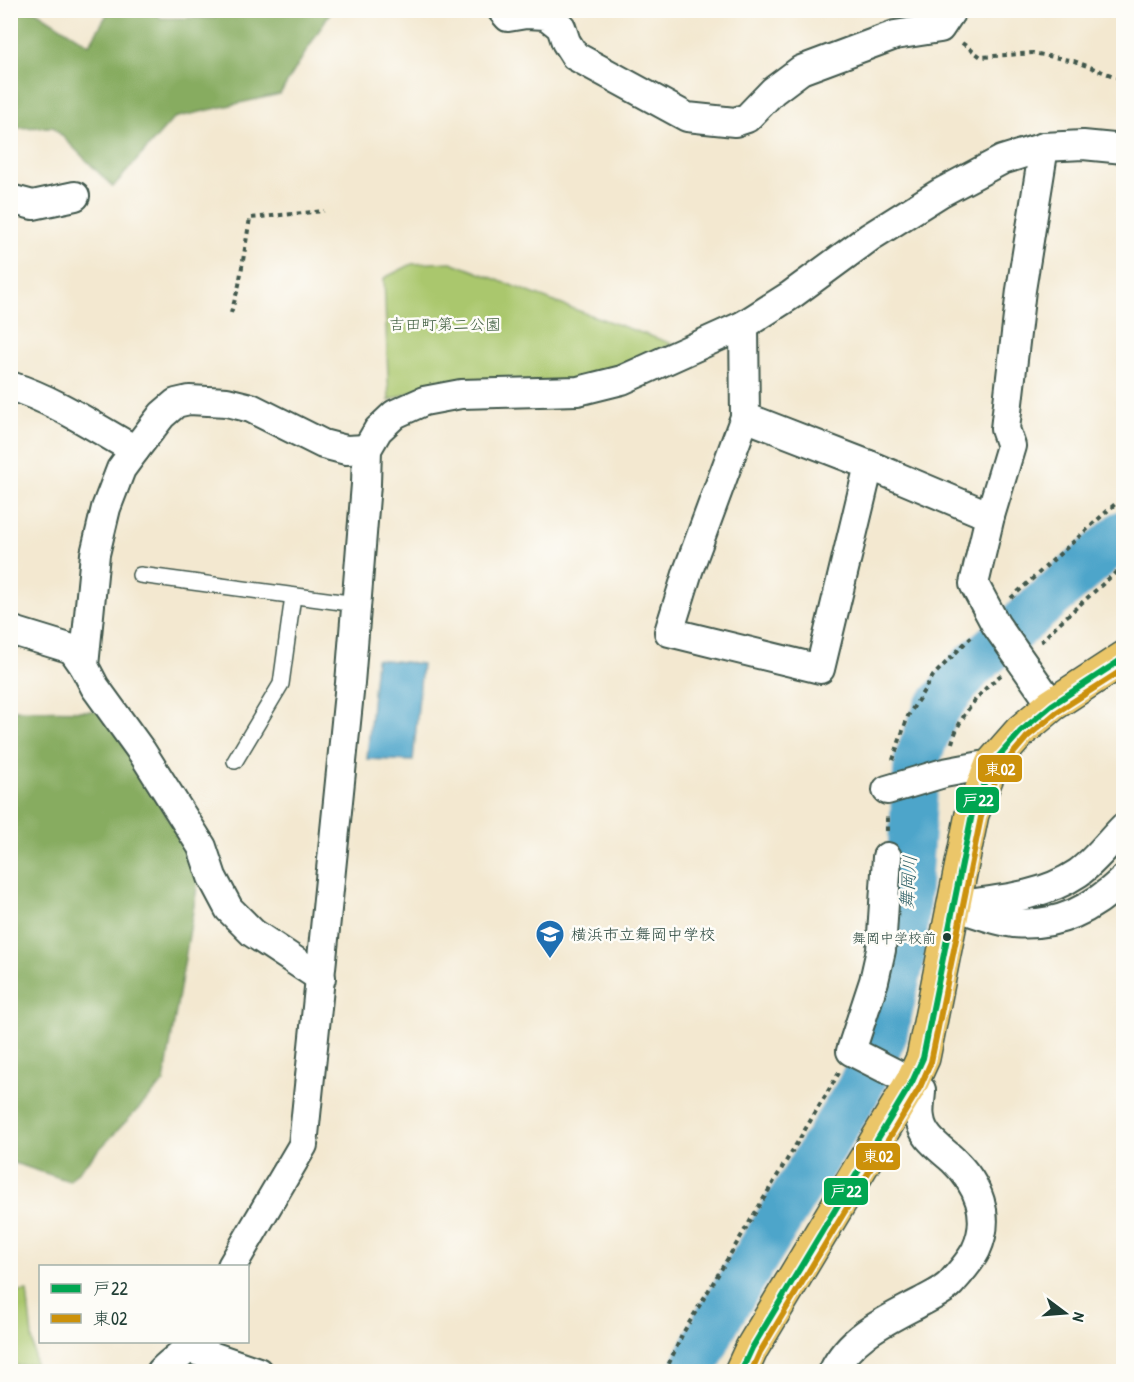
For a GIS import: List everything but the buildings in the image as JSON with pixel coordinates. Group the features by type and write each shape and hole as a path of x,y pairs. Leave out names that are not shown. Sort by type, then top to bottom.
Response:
{"main road":[{"path":"741,1371 903,1077 923,1058 972,814 992,764 1021,731 1052,705 1124,658"}],"street":[{"path":"502,10 508,17 526,14 546,15 561,27 574,56 687,117 735,122 747,118 773,90 801,70 895,35 946,19"},
{"path":"233,1265 303,1145 356,604 367,449 378,430 395,414 424,401 461,394 578,391 622,380 744,325 791,295 870,237 940,193 1002,160 1044,147 1083,145 1124,149"},
{"path":"1044,147 1021,291 1005,429 1011,446 990,516 974,584 993,621 1052,705"},
{"path":"10,199 33,205 75,196"},
{"path":"744,325 745,417 688,571 669,632 820,669 869,465"},
{"path":"10,386 24,390 135,450"},
{"path":"84,666 95,554 106,508 121,469 162,415 176,403 189,400 227,402 251,408 323,444 346,450 367,449"},
{"path":"745,417 869,465 990,516"},
{"path":"10,630 72,649 95,687 142,752 202,847 212,877 229,909 253,933 321,978"},
{"path":"893,788 940,774 992,764"},
{"path":"953,906 1011,898 1050,888 1079,872 1124,827"},
{"path":"833,1371 839,1359 857,1339 945,1289 976,1249 982,1229 983,1207 974,1185 955,1162 929,1138 920,1119 921,1090 903,1077 855,1053 881,950 887,857"},
{"path":"953,906 1013,923 1048,922 1070,916 1104,898 1124,879"},
{"path":"161,1371 189,1345 258,1371"}],"lane":[{"path":"140,575 356,604"},
{"path":"235,761 281,684 293,596"}],"path":[{"path":"946,19 981,57 1033,53 1074,61 1124,80"},
{"path":"231,313 239,285 250,218 324,211"},
{"path":"887,857 896,750 908,716 933,676 1124,495"},
{"path":"940,774 954,735 966,713 988,686 1017,657 1033,650 1056,626 1124,566"},
{"path":"665,1371 683,1333 855,1053"}],"green space":[{"path":"14,11 36,11 89,45 109,11 152,11 161,18 215,18 220,11 331,11 280,94 174,118 113,187 53,127 11,128 10,15"},
{"name":"吉田町第二公園","path":"451,262 673,344 581,382 473,382 426,386 389,401 384,278 412,264"},
{"path":"11,710 103,711 200,870 164,1082 69,1181 11,1162"},
{"path":"27,1291 35,1364 11,1366 11,1293"}],"water":[{"path":"376,659 422,664 413,761 367,759"}],"waterway":[{"name":"舞岡川","path":"692,1372 716,1322 859,1089 884,1035 903,954 917,760 936,710 971,667 1124,533"}],"transit line":[{"name":"戸22","path":"741,1372 752,1348 912,1082 923,1058 972,814 992,764 1021,731 1052,705 1124,658"},
{"name":"東02","path":"751,1372 760,1352 920,1087 931,1062 981,817 1000,769 1027,737 1057,712 1124,669"}],"place":[{"name":"舞岡中学校前","path":"947,937"},
{"name":"横浜市立舞岡中学校","path":"550,960"}]}
